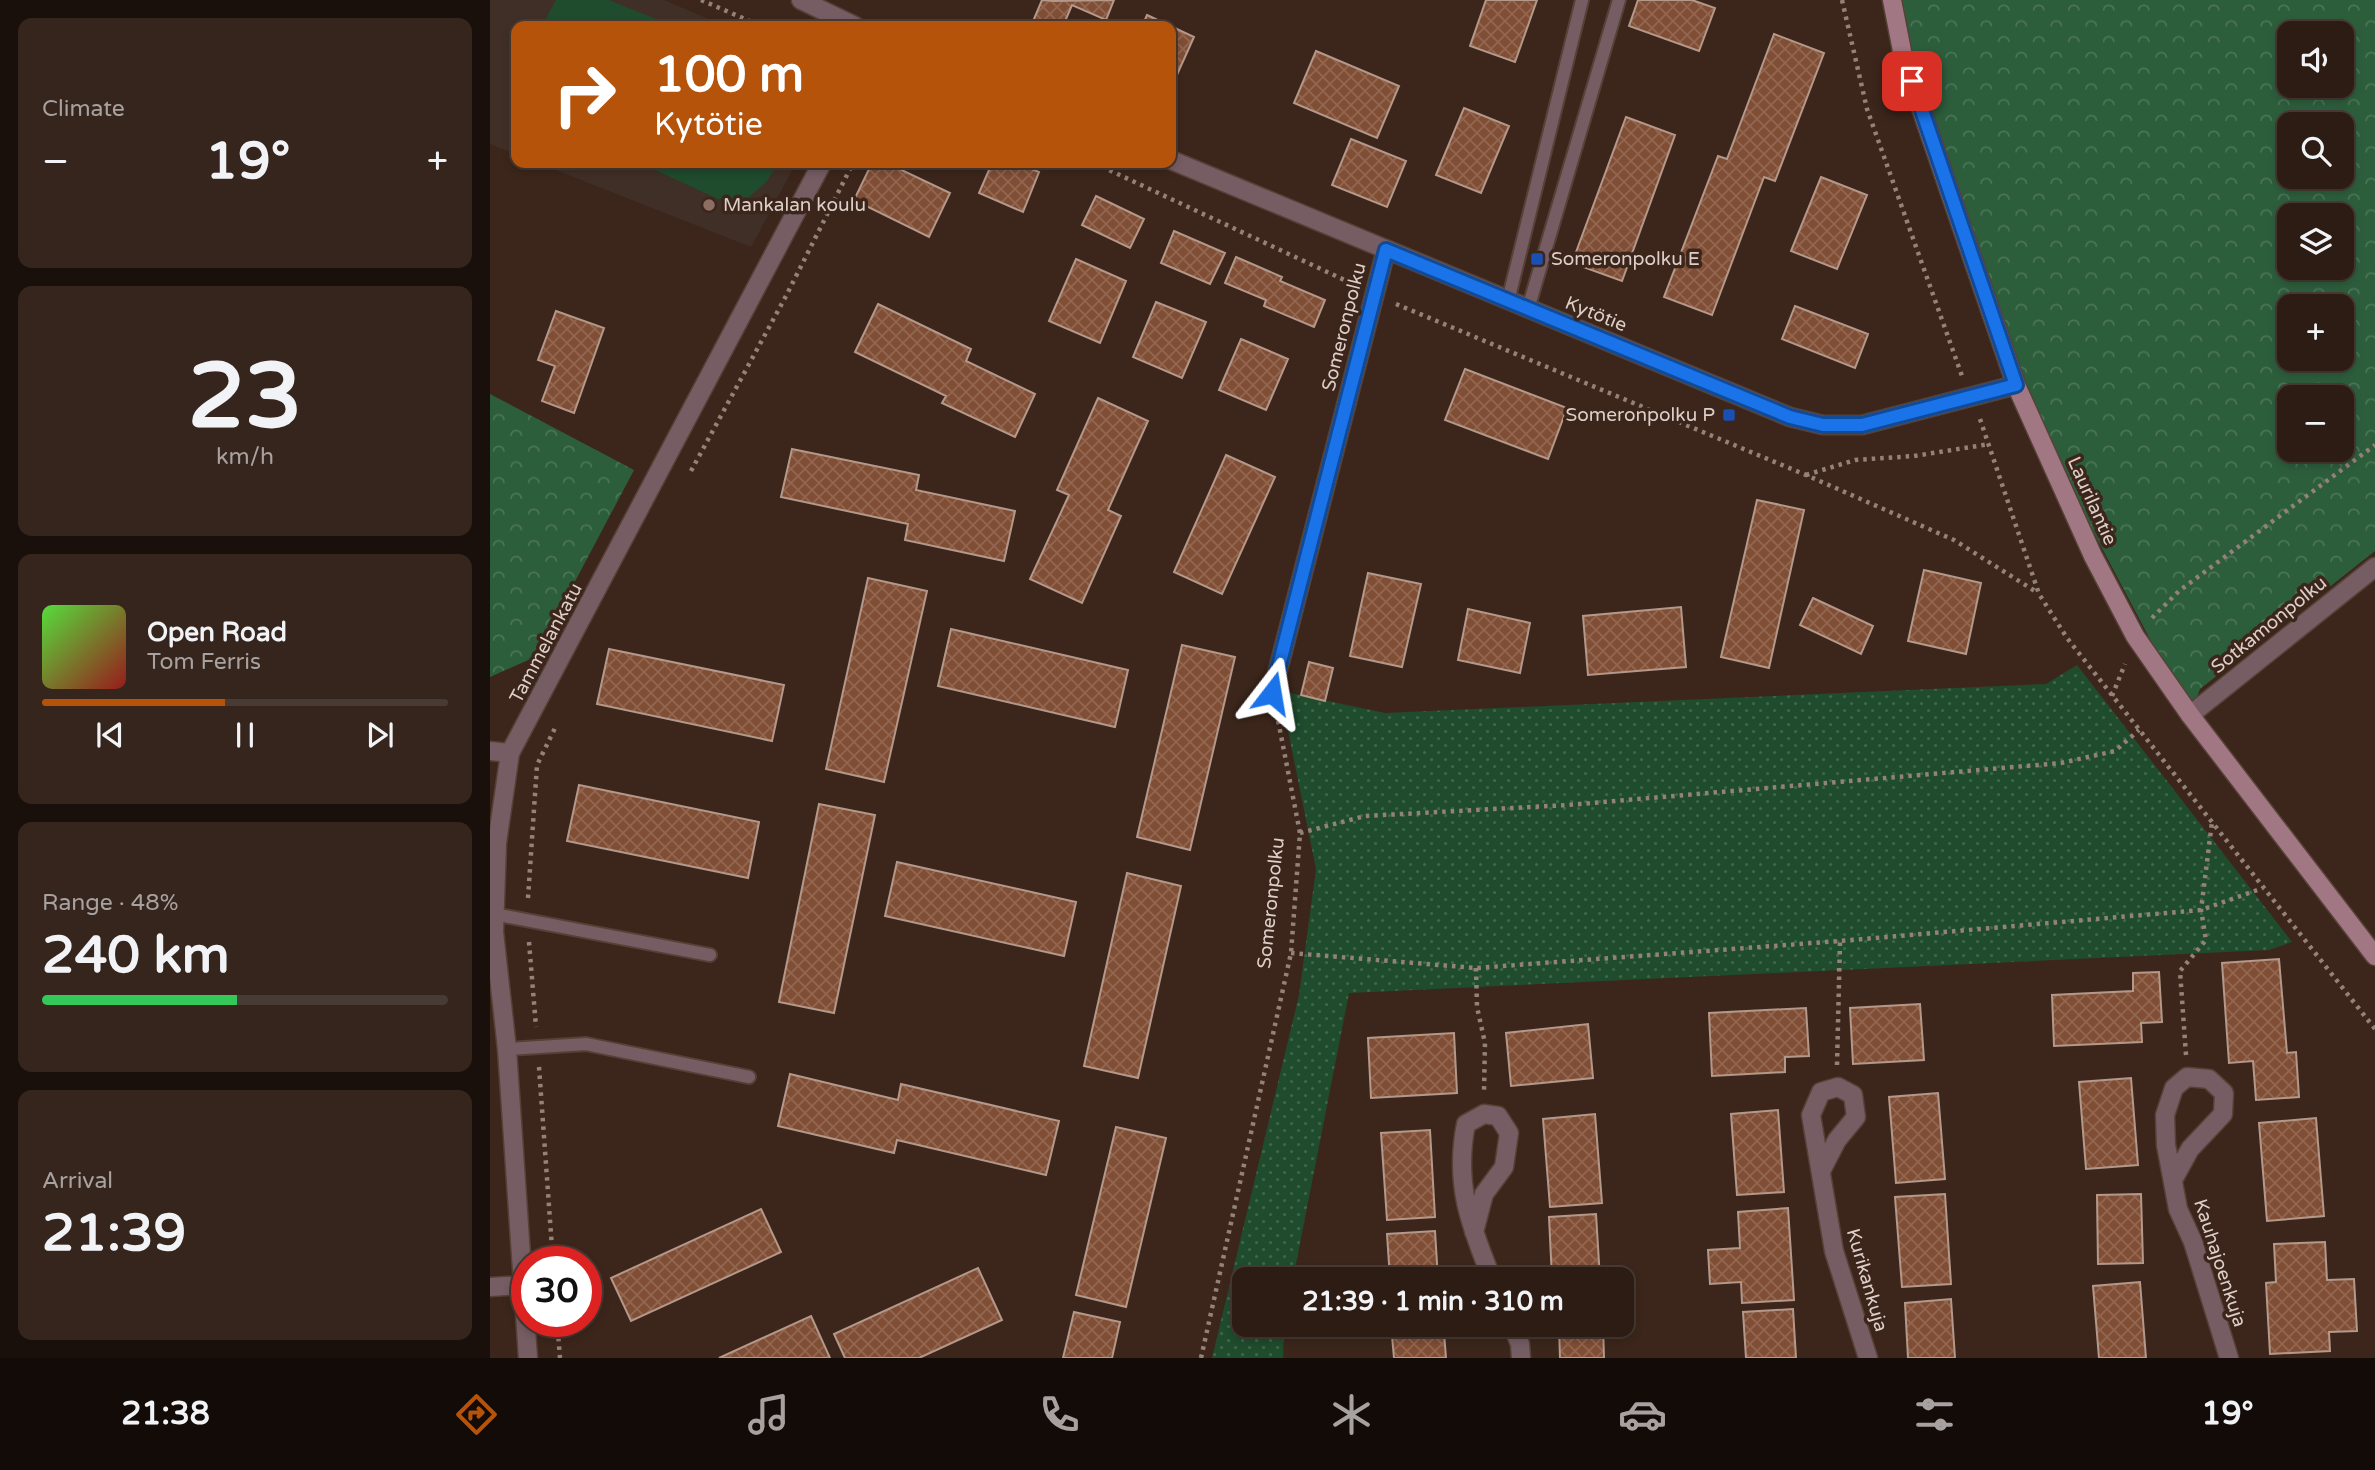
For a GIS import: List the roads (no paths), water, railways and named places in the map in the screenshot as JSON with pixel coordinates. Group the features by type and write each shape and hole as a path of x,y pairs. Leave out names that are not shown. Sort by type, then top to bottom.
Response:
{"street":[{"path":"801,0 845,21"},
{"name":"Laurilantie","path":"1892,0 1903,55 2016,385 2093,556 2135,636 2190,715 2375,956"},
{"name":"Kytötie","path":"1176,162 1790,417 1823,425 1862,425 2016,385"},
{"name":"Tammelankatu","path":"521,1246 494,914 497,844 510,753 819,168"},
{"name":"Someronpolku","path":"1272,693 1386,250"},
{"name":"Sotkamonpolku","path":"2190,715 2375,567"},
{"path":"490,751 510,753"},
{"name":"Kauhajoenkuja","path":"2173,1180 2190,1149 2224,1114 2224,1093 2209,1079 2188,1077 2174,1088 2165,1115 2166,1145 2178,1209 2193,1242 2229,1358"},
{"name":"Kurikankuja","path":"1821,1171 1837,1140 1856,1117 1853,1095 1838,1087 1821,1093 1811,1115 1834,1251 1868,1358"},
{"path":"1474,1232 1483,1194 1504,1167 1509,1133 1498,1116 1484,1114 1466,1124 1461,1152 1462,1189 1474,1232 1487,1267"},
{"path":"490,1287 511,1285"},
{"name":"Tammelankatu","path":"527,1337 528,1358"},
{"path":"1517,1337 1521,1358"}],"lane":[{"path":"1508,301 1581,0"},
{"path":"1528,309 1619,0"},
{"path":"494,914 710,955"},
{"path":"507,1049 586,1044 749,1077"}],"place":[{"name":"Mankalan koulu","path":"709,205"},
{"name":"Someronpolku E","path":"1537,259"},
{"name":"Someronpolku P","path":"1729,415"}]}
